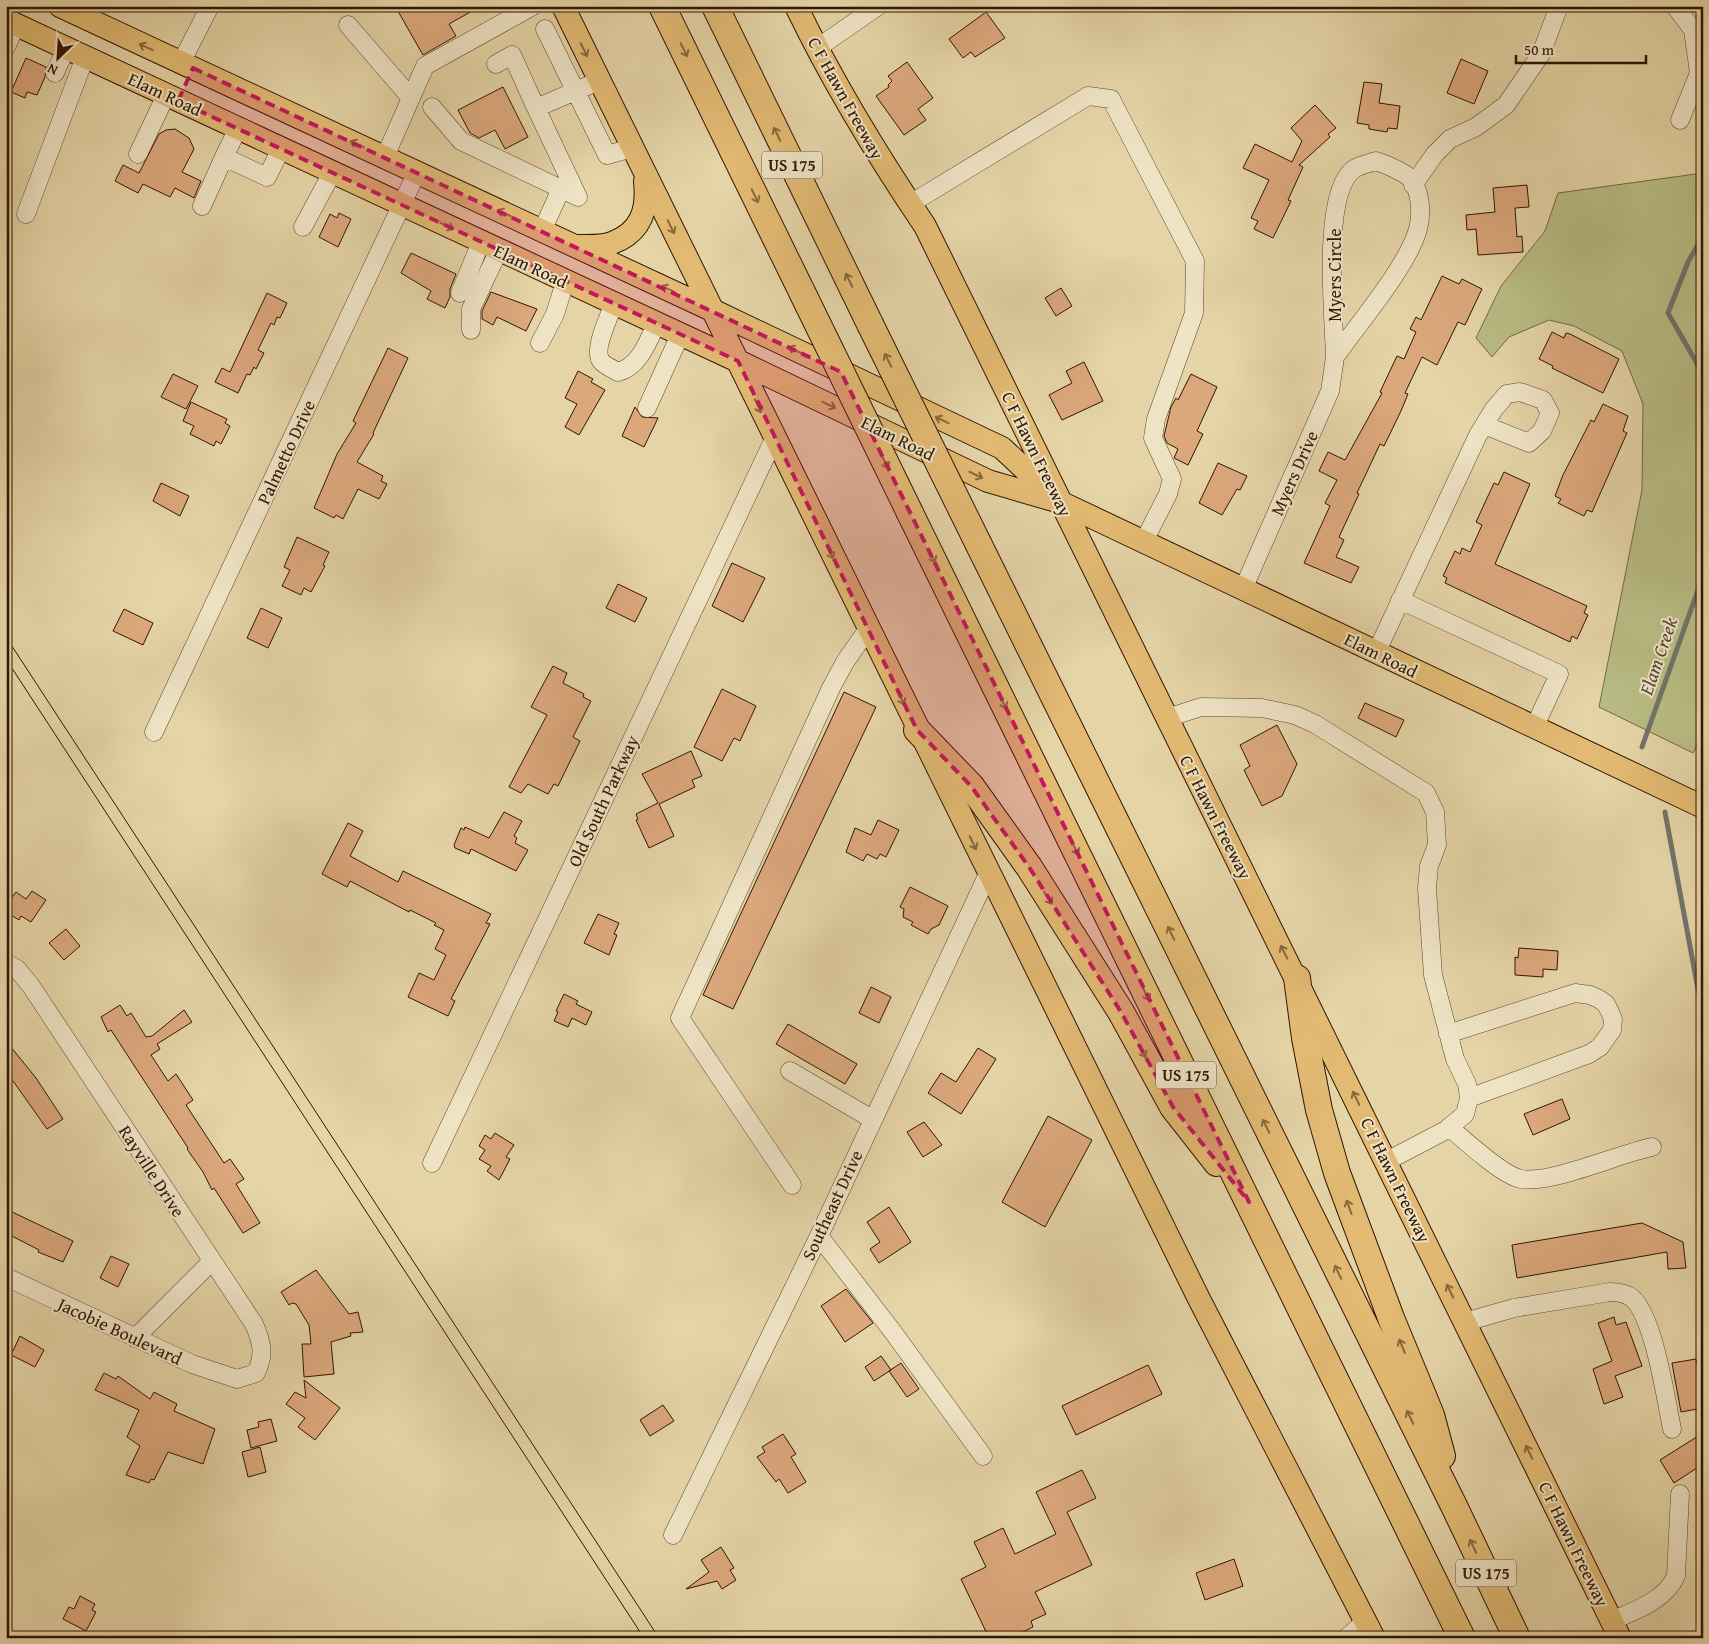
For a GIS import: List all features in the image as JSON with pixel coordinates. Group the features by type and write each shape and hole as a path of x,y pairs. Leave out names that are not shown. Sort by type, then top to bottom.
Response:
{"highway":[{"name":"US 175","path":"662,6 1462,1638"},
{"name":"US 175","path":"715,6 1455,1508 1517,1638"},
{"path":"917,730 971,786 1029,867 1121,1012 1173,1107 1248,1202"},
{"path":"1297,978 1305,1038 1319,1110 1337,1173 1390,1318 1431,1415 1455,1508"}],"main road":[{"name":"Elam Road","path":"60,6 576,246 1002,448 1060,502"},
{"path":"563,6 917,730 1199,1299 1370,1630"},
{"name":"C F Hawn Freeway","path":"796,6 816,49 874,152 925,226 1297,978 1615,1629"},
{"name":"Elam Road","path":"11,23 738,361 988,481 1060,502 1244,587 1376,653 1703,807"},
{"path":"172,98 187,66"},
{"path":"576,246 611,244 635,227 646,207 645,175"}],"street":[{"path":"187,66 210,6"},
{"path":"385,157 425,66 532,6"},
{"path":"816,49 878,6"},
{"path":"1413,185 1435,154 1450,139 1476,127 1506,105 1541,54 1559,6"},
{"path":"1675,6 1693,30 1699,73 1680,120"},
{"path":"6,47 11,23"},
{"path":"348,24 411,98"},
{"path":"545,29 607,155 632,148"},
{"path":"55,73 75,53"},
{"path":"26,214 75,53"},
{"path":"432,108 461,141 578,198 512,55 496,64"},
{"path":"536,108 599,81"},
{"path":"910,204 1088,96 1111,99 1195,261 1194,313 1156,419 1153,438 1172,479 1168,494 1144,541"},
{"path":"138,154 172,98"},
{"path":"202,206 238,128"},
{"path":"224,156 267,177 282,149"},
{"name":"Myers Circle","path":"1376,161 1394,168 1410,178 1420,205 1418,228 1411,247 1335,357 1332,242 1339,191 1354,169 1376,161"},
{"name":"Palmetto Drive","path":"154,732 417,172"},
{"path":"303,227 332,173"},
{"path":"542,231 561,189"},
{"path":"460,293 490,246"},
{"path":"471,330 471,309 490,246"},
{"path":"540,343 554,314 565,282"},
{"path":"614,304 603,333 598,354 601,361 618,372 633,366 656,324"},
{"path":"647,408 680,335"},
{"name":"Myers Drive","path":"1244,587 1330,391 1335,357"},
{"path":"1376,653 1484,425"},
{"name":"Old South Parkway","path":"432,1163 774,439"},
{"path":"1400,600 1559,674 1534,728"},
{"path":"792,1185 680,1018 831,688 845,662 868,629"},
{"path":"1167,718 1201,707 1262,708 1296,715 1315,724 1426,793 1435,812 1437,845 1429,866 1427,888 1433,975 1455,1059 1467,1084 1469,1098 1465,1114 1449,1127 1387,1161"},
{"name":"Southeast Drive","path":"673,1535 819,1236 988,874"},
{"name":"Rayville Drive","path":"6,963 17,969 31,986 254,1324 263,1345 261,1361 256,1373 237,1379"},
{"path":"1448,1034 1575,993 1590,994 1606,1004 1612,1019 1612,1030 1606,1040 1589,1054 1469,1098"},
{"path":"790,1071 872,1119"},
{"path":"1449,1127 1482,1155 1512,1176 1521,1179 1562,1173 1652,1147"},
{"path":"819,1236 893,1332 983,1456"},
{"path":"135,1338 212,1261"},
{"name":"Jacobie Boulevard","path":"6,1277 192,1364 237,1379"},
{"path":"1465,1322 1514,1308 1610,1292 1626,1294 1638,1305 1653,1339 1672,1429"},
{"path":"1615,1629 1661,1596 1676,1576 1680,1494"},
{"path":"1346,1638 1370,1630"}],"highlighted area":[{"path":"193,68 841,372 1249,1202 1173,1107 1121,1012 1029,867 971,786 917,730 738,361 178,101"}],"green space":[{"path":"1703,173 1703,733 1693,753 1599,707 1642,490 1643,404 1622,351 1574,326 1549,320 1509,337 1492,357 1476,338 1501,286 1545,231 1558,193"}],"building":[{"path":"395,6 481,6 449,24 456,36 423,55"},
{"path":"986,12 1005,38 975,57 971,52 963,58 949,39"},
{"path":"26,58 46,67 45,77 37,95 27,92 25,98 11,92"},
{"path":"1461,59 1488,71 1474,104 1447,93"},
{"path":"907,62 933,98 918,109 926,120 904,135 876,96 889,87 888,85 892,81 888,76"},
{"path":"1364,82 1382,84 1379,103 1400,106 1397,129 1388,128 1387,132 1369,129 1369,125 1357,123"},
{"path":"503,87 528,137 505,149 495,130 479,138 470,133 458,110"},
{"path":"1315,105 1336,128 1328,134 1330,137 1299,165 1303,167 1288,200 1291,201 1273,238 1254,229 1258,221 1251,218 1269,180 1243,168 1255,144 1292,162 1302,141 1291,128"},
{"path":"175,129 189,138 194,149 182,172 201,181 194,198 175,188 170,197 143,184 138,193 115,181 123,165 139,173 159,134 166,130"},
{"path":"1527,185 1529,207 1515,208 1517,237 1522,236 1523,252 1478,255 1476,229 1467,230 1466,215 1495,212 1493,188"},
{"path":"339,213 351,219 338,247 319,237 330,214 337,218"},
{"path":"411,253 456,274 445,308 427,299 431,291 401,273"},
{"path":"1442,276 1459,284 1462,279 1482,289 1465,325 1458,322 1437,365 1422,357 1405,393 1408,394 1401,411 1384,446 1380,444 1357,493 1359,494 1339,537 1344,540 1336,557 1359,567 1351,583 1304,563 1330,506 1325,503 1337,480 1319,471 1328,452 1345,460 1382,393 1380,392 1397,356 1404,359 1416,332 1410,329 1416,317 1421,320"},
{"path":"1061,288 1072,306 1056,316 1045,298"},
{"path":"491,292 537,309 526,331 497,317 493,325 482,319 482,311"},
{"path":"267,293 287,303 280,318 277,317 274,325 271,323 258,350 264,353 256,369 254,367 250,375 247,374 238,393 215,382 222,368 230,372"},
{"path":"1552,332 1564,338 1566,333 1570,334 1619,359 1603,393 1552,368 1553,366 1539,359"},
{"path":"388,348 408,358 374,434 357,462 383,476 381,481 387,484 379,499 358,489 343,519 336,515 334,518 314,508 337,454 356,423 353,421"},
{"path":"1084,362 1103,401 1062,420 1049,395 1072,383 1066,371"},
{"path":"578,371 593,379 591,382 605,390 579,435 565,427 577,404 565,398"},
{"path":"173,374 198,386 186,409 161,397"},
{"path":"1191,374 1217,387 1197,431 1203,434 1188,465 1174,458 1178,449 1167,443 1164,436 1171,407 1176,398 1178,400"},
{"path":"191,402 227,419 225,423 230,426 221,444 216,441 214,446 190,434 194,426 183,421"},
{"path":"1603,404 1628,416 1623,431 1627,433 1592,512 1587,510 1584,516 1558,503 1561,499 1555,496 1563,475 1591,420 1594,422"},
{"path":"635,407 642,417 658,418 644,447 622,436"},
{"path":"1218,463 1247,476 1240,490 1237,489 1222,515 1199,503"},
{"path":"1504,472 1530,484 1495,564 1587,606 1584,613 1588,615 1577,639 1572,636 1570,642 1445,583 1447,578 1443,576 1455,551 1460,554 1462,548 1470,552 1482,525 1476,522 1494,483 1498,485"},
{"path":"161,483 189,496 180,516 153,501"},
{"path":"297,537 329,552 323,565 325,566 311,592 304,588 301,595 282,586 290,570 284,567"},
{"path":"732,563 765,578 743,622 712,606"},
{"path":"618,584 647,598 635,622 606,608"},
{"path":"261,608 282,618 268,648 247,638"},
{"path":"124,609 153,623 143,645 113,631"},
{"path":"553,666 567,673 563,683 584,694 583,697 591,701 573,737 580,741 558,786 554,784 548,794 528,784 521,793 509,787 547,715 531,707"},
{"path":"722,689 756,706 740,741 734,738 722,761 694,747"},
{"path":"844,692 876,707 733,1009 703,995"},
{"path":"1365,703 1404,720 1396,737 1358,718"},
{"path":"1277,725 1297,764 1282,796 1262,806 1244,770 1250,766 1240,745"},
{"path":"691,751 702,776 692,780 695,787 659,804 674,836 649,848 636,820 638,819 636,814 658,803 642,774"},
{"path":"504,812 522,821 514,836 517,838 515,843 528,850 516,871 471,849 469,854 455,848 454,845 461,828 464,830 465,827 489,838"},
{"path":"878,820 899,830 886,857 880,854 877,859 867,854 863,861 846,852 855,828 871,835"},
{"path":"348,823 363,831 350,856 398,882 403,871 491,914 486,923 490,924 451,999 455,1001 448,1016 408,997 419,973 434,980 446,955 435,949 444,930 434,925 436,923 410,910 409,912 350,881 347,887 322,874"},
{"path":"910,887 948,906 939,925 931,929 928,934 911,925 913,922 903,917 904,909 900,907"},
{"path":"32,891 46,900 31,922 21,916 19,920 6,912 6,906 16,892 26,899"},
{"path":"598,914 619,923 614,934 617,935 609,955 584,943"},
{"path":"66,929 80,946 64,960 49,943"},
{"path":"1519,948 1558,951 1557,970 1543,969 1543,977 1515,975 1515,957 1518,958"},
{"path":"871,987 891,997 879,1023 859,1013"},
{"path":"564,994 578,1001 576,1004 592,1012 586,1025 572,1018 568,1027 554,1021 558,1012 556,1011"},
{"path":"120,1005 127,1016 131,1013 146,1037 152,1036 184,1010 192,1022 157,1044 160,1049 151,1055 168,1081 176,1074 193,1100 186,1105 224,1163 230,1159 244,1179 236,1184 260,1223 243,1233 214,1188 212,1190 188,1148 111,1030 108,1032 101,1017"},
{"path":"788,1024 857,1064 845,1084 776,1044"},
{"path":"6,1041 36,1078 63,1119 47,1129 6,1071"},
{"path":"978,1048 996,1059 961,1114 928,1093 941,1073 956,1082"},
{"path":"1562,1099 1570,1119 1533,1135 1524,1114"},
{"path":"1048,1116 1092,1140 1045,1227 1002,1202"},
{"path":"924,1122 942,1145 923,1157 907,1132"},
{"path":"495,1133 514,1145 506,1157 510,1159 499,1180 487,1171 491,1166 479,1159 485,1150 479,1146 485,1135 491,1139"},
{"path":"889,1207 911,1242 879,1263 870,1249 880,1242 867,1222"},
{"path":"6,1209 73,1241 63,1262 38,1252 39,1250 6,1233"},
{"path":"1642,1223 1683,1242 1686,1268 1668,1269 1667,1252 1517,1278 1512,1245"},
{"path":"111,1256 129,1264 118,1287 100,1278"},
{"path":"316,1270 349,1314 358,1312 363,1332 350,1333 351,1336 331,1342 334,1374 304,1377 302,1344 311,1344 309,1325 296,1304 292,1303 289,1305 281,1292"},
{"path":"846,1289 873,1323 845,1342 821,1306"},
{"path":"1614,1317 1616,1325 1626,1322 1642,1366 1615,1376 1623,1397 1604,1404 1593,1369 1612,1361 1598,1323"},
{"path":"20,1336 44,1350 35,1367 11,1355"},
{"path":"881,1356 891,1370 874,1381 865,1367"},
{"path":"1696,1359 1703,1394 1703,1408 1681,1412 1672,1363"},
{"path":"901,1363 919,1389 907,1397 889,1371"},
{"path":"1148,1365 1162,1394 1076,1435 1062,1406"},
{"path":"104,1373 116,1379 118,1376 150,1399 154,1392 177,1404 174,1411 215,1429 203,1464 168,1452 154,1480 151,1479 149,1483 126,1475 140,1446 127,1437 139,1410 95,1390"},
{"path":"304,1380 340,1408 315,1440 298,1427 305,1418 286,1404 295,1392 306,1398"},
{"path":"663,1405 674,1421 650,1436 640,1420"},
{"path":"271,1419 277,1441 251,1448 247,1430 259,1427 258,1422"},
{"path":"1703,1433 1703,1464 1674,1483 1660,1460"},
{"path":"783,1434 796,1454 791,1457 806,1482 788,1493 779,1479 776,1482 757,1457 765,1452 762,1447"},
{"path":"260,1447 266,1472 248,1477 242,1452"},
{"path":"1082,1470 1096,1498 1067,1512 1092,1565 1035,1592 1046,1614 1031,1621 1033,1627 1011,1638 989,1638 961,1579 986,1567 974,1542 1003,1528 1015,1554 1056,1534 1036,1492"},
{"path":"721,1547 734,1568 730,1570 736,1580 722,1589 717,1581 686,1589 709,1572 701,1560"},
{"path":"1234,1559 1243,1586 1205,1600 1196,1573"},
{"path":"80,1596 95,1604 92,1610 96,1612 86,1631 63,1619 69,1607 74,1609"}],"waterway":[{"name":"Elam Creek","path":"1703,236 1688,262 1668,313 1703,374"},
{"name":"Elam Creek","path":"1642,747 1703,576"},
{"name":"Elam Creek","path":"1665,812 1703,1016"}],"tram line":[{"path":"6,637 659,1638"},
{"path":"6,659 644,1638"}]}
